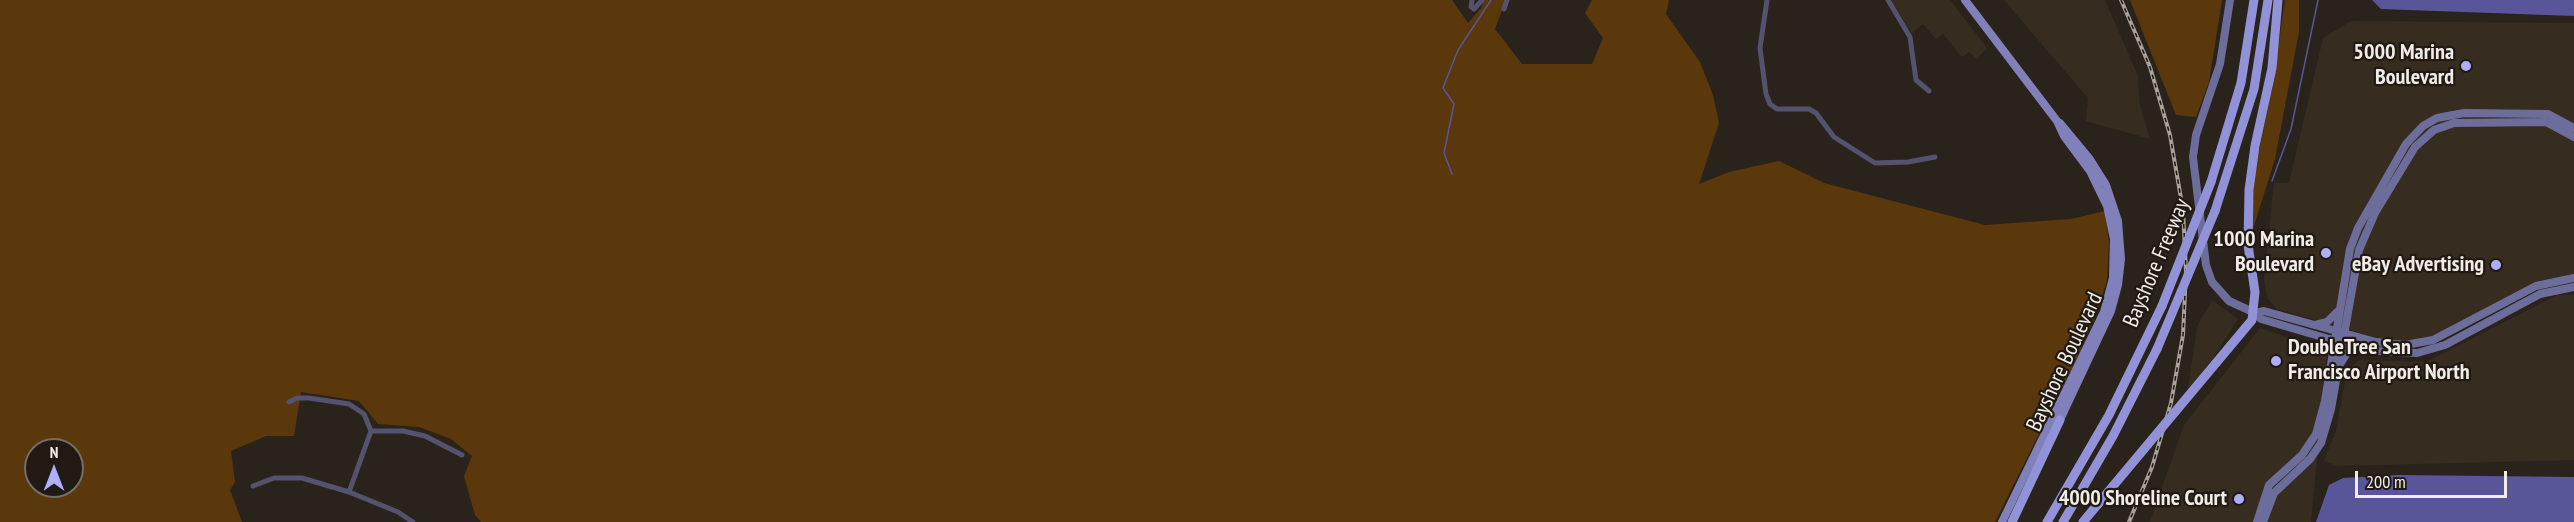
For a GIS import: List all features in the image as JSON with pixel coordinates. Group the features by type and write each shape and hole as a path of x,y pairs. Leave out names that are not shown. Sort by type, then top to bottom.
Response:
{"highway":[{"name":"Bayshore Freeway","path":"2047,522 2109,415 2162,306 2211,182 2241,83 2254,0"},
{"name":"Bayshore Freeway","path":"2063,522 2113,436 2157,349 2215,211 2251,100 2268,0"},
{"path":"2083,522 2250,324 2254,313 2254,292 2248,245 2249,190 2254,146 2273,57 2278,0"},
{"path":"2010,522 2060,420"}],"main road":[{"name":"Bayshore Boulevard","path":"1965,0 2057,121 2064,136 2093,176 2105,201 2114,238 2113,278 2101,318 2002,522"},
{"name":"Bayshore Boulevard","path":"2057,121 2070,132 2106,185 2117,216 2121,253 2118,285 2111,311 2060,420"}],"street":[{"path":"1472,0 1471,7 1475,9 1482,0"},
{"path":"1504,9 1507,0"},
{"path":"1767,0 1767,13 1761,26 1760,48 1766,94 1770,104 1777,109 1809,109 1816,113 1834,137 1875,163 1908,162 1935,157"},
{"path":"1888,0 1910,37 1916,80 1929,91"},
{"path":"2230,0 2220,64 2196,135 2193,163 2208,273 2217,288 2229,301 2261,319 2293,329 2322,342 2329,353 2329,370"},
{"path":"2263,522 2274,493 2319,448 2327,424 2336,377 2342,290 2350,249 2358,228 2401,152 2423,126 2450,114 2537,113 2551,115 2574,128"},
{"path":"2257,522 2267,489 2302,455 2316,434 2329,370 2350,301 2359,250 2367,230 2415,147 2429,133 2454,123 2546,122 2574,137"},
{"path":"2293,329 2405,345 2433,340 2536,286 2574,278"},
{"path":"2336,377 2347,353 2353,350 2416,353 2437,348 2540,294 2574,287"},
{"path":"2310,325 2320,325 2332,318 2342,290"},
{"path":"2350,301 2350,324 2353,329 2360,336 2376,342"},
{"path":"2254,313 2264,311 2310,325 2367,349"},
{"path":"289,402 297,398 309,398 349,404 364,414 371,431 349,492"},
{"path":"371,431 403,431 425,436 462,455"},
{"path":"253,486 274,478 302,478 349,492 398,512 413,522"}],"shaded area":[{"path":"0,0 1452,0 1468,23 1481,8 1484,0 1506,0 1495,29 1522,64 1592,64 1603,38 1585,13 1592,0 1669,0 1666,14 1700,62 1713,95 1719,123 1699,184 1729,172 1779,161 1824,183 1985,225 2071,219 2105,211 2109,242 2107,280 2097,312 2076,360 1995,522 481,522 475,515 464,476 472,456 451,439 419,427 378,424 359,401 301,392 294,436 266,436 231,451 235,482 230,490 242,522 0,522"},
{"path":"1891,0 1950,0 1987,48 1977,59 1969,52 1962,57 1943,34 1936,39 1923,24 1912,33"},
{"path":"2004,0 2105,0 2138,76 2139,102 2150,139 2086,121 2088,98"},
{"path":"2130,0 2222,0 2209,82 2196,117 2176,115"},
{"path":"2285,0 2299,0 2299,32 2275,159 2252,232 2254,175 2272,90"},
{"path":"2372,0 2574,0 2574,16 2381,9"},
{"path":"2351,21 2574,23 2574,275 2539,282 2425,340 2389,341 2277,309 2267,298 2264,278 2274,183 2289,183 2323,38"},
{"path":"2557,295 2574,295 2574,460 2338,466 2324,461 2336,430 2347,371 2359,360 2426,362"},
{"path":"2212,300 2238,319 2213,358 2188,389 2197,327"},
{"path":"2260,328 2327,351 2311,522 2150,522 2184,425"},
{"path":"2399,475 2574,477 2574,522 2316,522 2329,485 2343,478"}],"waterway":[{"path":"1452,174 1444,153 1454,104 1443,88 1458,50 1491,0"},
{"path":"2272,181 2291,129 2318,0"}],"railway":[{"path":"2121,0 2150,67 2170,135 2183,210 2186,271 2183,335 2171,403 2152,467 2129,522"}],"place":[{"name":"5000 Marina Boulevard","path":"2466,66"},
{"name":"1000 Marina Boulevard","path":"2326,253"},
{"name":"eBay Advertising","path":"2496,265"},
{"name":"DoubleTree San Francisco Airport North","path":"2276,361"},
{"name":"4000 Shoreline Court","path":"2239,499"}]}
